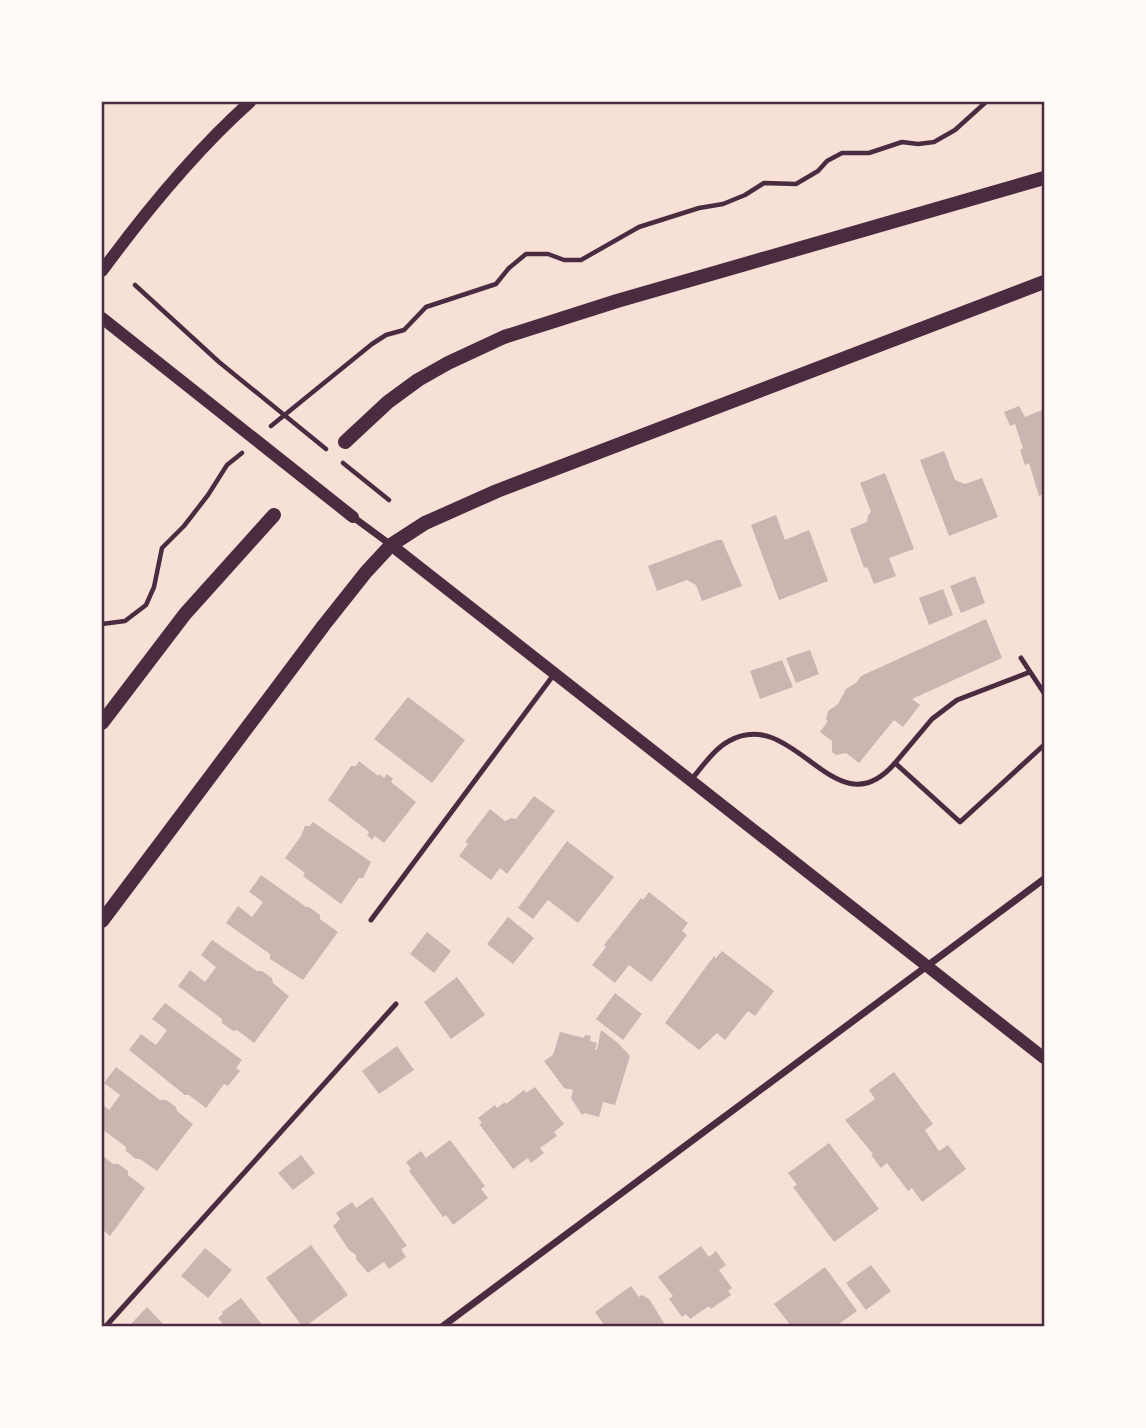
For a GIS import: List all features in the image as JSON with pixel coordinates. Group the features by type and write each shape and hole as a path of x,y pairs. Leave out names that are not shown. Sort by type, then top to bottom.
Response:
{"main road":[{"path":"345,442 388,401 418,380 504,337 617,301 1045,177"},
{"path":"104,917 324,625 391,545 425,523 497,491 1045,282"},
{"path":"102,723 185,614 274,515"}],"street":[{"path":"102,271 199,151 250,102"},
{"path":"102,317 353,517 1045,1058"},
{"path":"443,1326 1045,878"}],"lane":[{"path":"1021,658 1045,693"},
{"path":"691,780 721,746 741,735 756,732 785,743 830,776 852,785 877,781 932,719 957,700 1030,672"},
{"path":"371,920 555,673"},
{"path":"895,763 960,822 1045,745"},
{"path":"106,1326 396,1004"}],"path":[{"path":"274,424 372,344 386,335 404,330 426,307 496,284 509,268 526,254 548,254 564,260 581,260 639,227 699,208 723,204 764,183 796,184 842,153 869,153 902,142 934,142 955,130 986,102"},
{"path":"135,285 219,362 326,449"},
{"path":"102,624 125,621 146,605 154,587 162,548 184,526 227,465 239,456"},
{"path":"337,458 389,500"}],"building":[{"path":"1019,406 1025,417 1044,409 1044,494 1039,496 1029,463 1025,465 1020,450 1023,448 1015,424 1010,426 1004,412"},
{"path":"944,451 955,480 965,484 982,478 998,517 949,536 920,460"},
{"path":"885,473 914,549 889,558 896,576 874,584 867,567 864,568 850,529 867,522 871,512 860,483"},
{"path":"776,515 785,540 809,530 828,581 779,600 751,525"},
{"path":"722,540 742,586 702,601 696,585 687,580 657,591 648,566"},
{"path":"975,576 985,603 961,613 950,586"},
{"path":"943,589 953,615 929,625 919,598"},
{"path":"986,619 1002,658 912,699 920,705 903,727 894,720 859,763 846,753 836,755 832,752 832,741 820,732 828,721 828,711 838,704 846,689 861,676"},
{"path":"810,650 819,674 796,683 786,658"},
{"path":"782,660 793,687 760,699 750,671"},
{"path":"408,697 465,740 432,783 374,739"},
{"path":"359,761 378,776 379,774 384,778 387,774 393,779 391,782 416,802 384,843 375,836 372,840 367,835 369,832 328,800 351,766 356,766"},
{"path":"534,796 555,811 507,874 500,868 491,880 459,856 468,844 465,842 490,809 505,821 516,819"},
{"path":"313,822 371,862 363,878 359,878 341,904 303,876 305,873 285,858 305,826 310,826"},
{"path":"567,841 614,877 578,923 548,900 533,919 518,908"},
{"path":"261,875 320,915 320,919 338,932 303,980 270,959 270,954 226,923 238,906 252,917 259,908 263,902 249,892"},
{"path":"649,892 688,923 682,931 687,935 651,982 629,965 615,983 592,965 606,947 604,945 641,898 643,900"},
{"path":"508,917 534,938 513,964 487,944"},
{"path":"427,932 451,951 434,973 410,954"},
{"path":"212,940 257,971 262,971 272,978 273,983 289,996 254,1043 222,1023 222,1019 178,986 190,970 205,982 216,967 201,955"},
{"path":"722,951 774,991 755,1016 748,1011 725,1040 717,1033 699,1050 665,1023 714,956 716,958"},
{"path":"457,977 485,1015 451,1039 424,1002"},
{"path":"615,993 642,1014 623,1040 596,1019"},
{"path":"165,1003 242,1060 236,1068 240,1071 228,1086 224,1084 206,1108 189,1095 185,1095 129,1050 141,1034 156,1045 167,1030 152,1019"},
{"path":"601,1030 630,1056 615,1105 603,1102 599,1117 585,1113 582,1115 571,1098 573,1090 564,1088 544,1061 553,1055 560,1032 584,1038 585,1035 591,1036 590,1041 597,1043 597,1050"},
{"path":"397,1046 414,1070 379,1094 362,1071"},
{"path":"116,1067 160,1100 166,1100 176,1107 177,1111 193,1124 157,1171 136,1159 126,1151 126,1147 102,1129 102,1104 109,1110 120,1095 104,1083"},
{"path":"894,1072 933,1124 925,1130 939,1151 948,1145 966,1169 922,1202 912,1188 908,1191 887,1163 881,1168 845,1120 875,1099 869,1090"},
{"path":"535,1087 564,1124 554,1132 557,1136 540,1148 544,1153 531,1163 528,1158 513,1169 479,1124 482,1123 478,1118 495,1105 497,1108 505,1102 506,1104 524,1090 526,1093"},
{"path":"450,1140 485,1186 481,1189 488,1198 453,1225 446,1215 443,1217 409,1171 411,1169 406,1162 421,1151 426,1158"},
{"path":"829,1143 879,1209 834,1242 793,1187 797,1185 788,1173"},
{"path":"102,1155 128,1171 128,1175 145,1188 110,1236 102,1229"},
{"path":"301,1155 315,1173 293,1190 278,1173"},
{"path":"372,1197 407,1246 401,1249 406,1257 389,1269 384,1262 368,1273 333,1226 340,1219 336,1213 352,1202 356,1208"},
{"path":"311,1245 348,1295 306,1326 302,1326 266,1278"},
{"path":"701,1246 709,1257 716,1251 726,1265 719,1270 732,1288 728,1291 731,1295 690,1319 686,1314 682,1317 669,1299 673,1296 658,1277"},
{"path":"205,1248 232,1270 208,1298 181,1276"},
{"path":"871,1265 891,1291 866,1310 846,1283"},
{"path":"825,1267 857,1311 836,1326 791,1326 774,1304"},
{"path":"631,1286 639,1297 642,1295 649,1299 666,1326 605,1326 595,1312"},
{"path":"241,1298 263,1326 217,1326 222,1323 218,1318 222,1312"},
{"path":"147,1307 165,1326 129,1326"}]}
